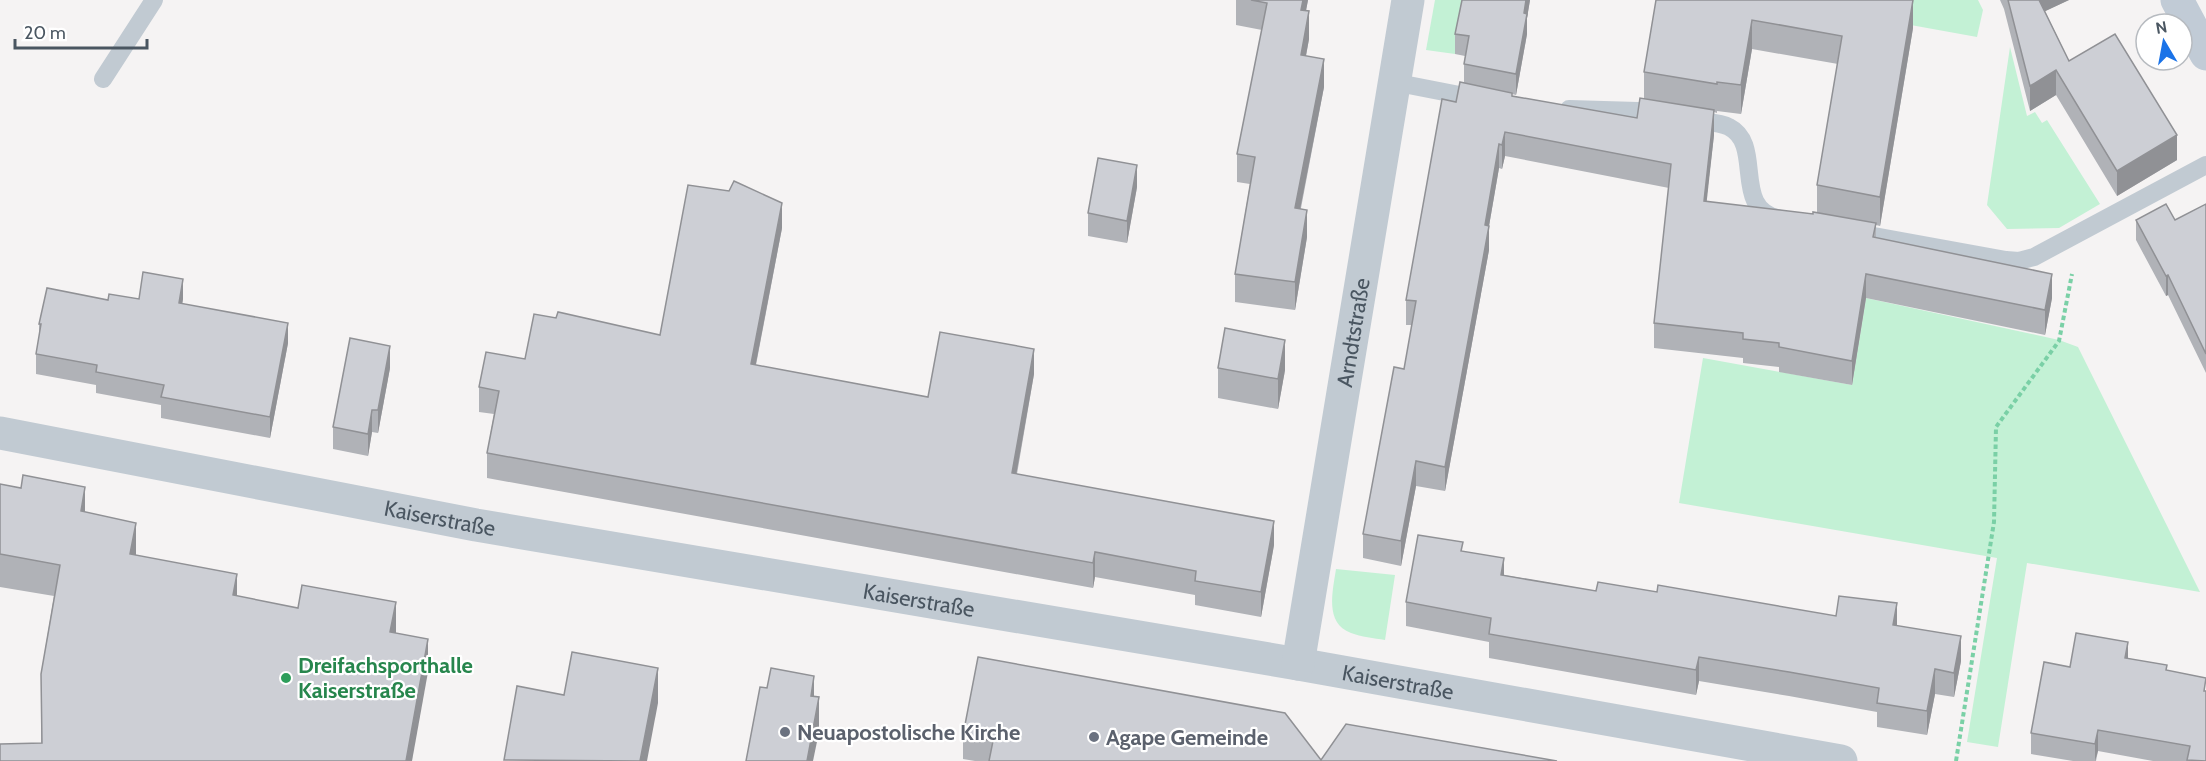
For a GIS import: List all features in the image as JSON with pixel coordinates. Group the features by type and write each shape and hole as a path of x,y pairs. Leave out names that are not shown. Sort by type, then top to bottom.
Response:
{"main road":[{"path":"2177,0 2206,54"}],"street":[{"name":"Arndtstraße","path":"1298,664 1408,0"},
{"name":"Kaiserstraße","path":"0,433 476,525 1298,664 1841,761"}],"lane":[{"path":"103,79 154,0"},
{"path":"1393,82 1495,102"},
{"path":"1551,109 1638,111 1729,126 1739,136 1745,149 1752,195 1756,204 1763,212 1774,218 1796,222"},
{"path":"1830,228 2019,261 2034,257 2206,165"}],"path":[{"path":"1956,761 1994,522 1996,427 2059,340"}],"green space":[{"path":"1435,0 1465,0 1455,54 1426,50"},
{"path":"1773,0 1978,0 1983,10 1977,37"},
{"path":"2010,47 2027,116 2035,112 2042,123 2047,120 2100,204 2059,228 2007,229 1987,205"},
{"path":"1866,298 2059,340 2078,347 2200,592 2027,563 1998,747 1967,742 1997,558 1679,503 1703,358 1852,385"},
{"path":"1336,569 1395,575 1385,640 1351,633 1337,622 1332,605"}],"building":[{"path":"1251,0 1303,0 1301,10 1309,11 1301,55 1324,59 1295,208 1307,210 1295,282 1235,274 1255,157 1237,154 1267,3"},
{"path":"1462,0 1526,0 1524,13 1527,14 1516,74 1464,64 1469,36 1455,34"},
{"path":"1656,0 1913,0 1880,197 1817,185 1842,36 1752,20 1741,85 1717,82 1717,84 1644,72"},
{"path":"2008,0 2039,0 2069,61 2115,34 2134,65 2134,72 2138,72 2177,135 2117,171 2056,70 2030,86"},
{"path":"1460,82 1512,93 1512,96 1637,118 1640,98 1714,110 1704,201 1813,214 1813,212 1876,223 1873,237 2052,274 2045,310 1866,274 1852,361 1779,347 1779,343 1743,339 1743,333 1654,323 1671,164 1505,132 1502,145 1499,144 1485,225 1489,226 1445,467 1416,461 1401,541 1363,534 1394,367 1404,369 1416,301 1406,300 1442,99 1456,102"},
{"path":"1098,158 1137,165 1127,221 1088,213"},
{"path":"734,181 782,203 751,364 928,397 940,332 1034,349 1012,473 1274,521 1261,592 1195,581 1196,571 1095,552 1093,563 487,453 499,391 479,387 486,352 525,359 534,314 556,318 558,312 660,335 688,185 729,191"},
{"path":"2166,204 2175,220 2206,204 2206,354 2168,275 2166,276 2136,220"},
{"path":"143,272 183,279 179,303 288,323 270,417 161,397 164,385 96,372 97,365 36,354 41,324 39,324 47,288 108,300 109,294 139,299"},
{"path":"1225,328 1285,340 1278,379 1218,368"},
{"path":"350,338 390,346 378,410 372,410 368,434 333,427"},
{"path":"23,475 85,487 81,511 136,523 130,554 237,574 233,595 298,608 302,585 396,602 390,632 428,639 406,761 0,761 0,744 42,743 41,674 60,565 0,554 0,484 21,488"},
{"path":"1418,535 1463,542 1461,551 1504,558 1501,575 1596,591 1598,582 1657,592 1658,585 1836,616 1839,596 1897,603 1893,625 1961,636 1954,673 1935,669 1927,711 1877,703 1879,688 1789,672 1699,657 1696,670 1489,634 1491,618 1406,602"},
{"path":"2076,633 2128,642 2125,658 2167,665 2166,670 2206,678 2204,691 2206,691 2206,761 2187,760 2190,746 2098,730 2095,744 2031,733 2044,662 2070,667"},
{"path":"572,652 658,668 640,761 504,760 517,686 564,695"},
{"path":"978,657 1285,713 1321,760 1346,724 1557,761 989,761 993,741 963,735"},
{"path":"771,668 814,676 811,696 819,697 807,761 746,761 760,687 767,688"}],"place":[{"name":"Dreifachsporthalle Kaiserstraße","path":"286,678"},
{"name":"Neuapostolische Kirche","path":"785,732"},
{"name":"Agape Gemeinde","path":"1094,737"}]}
